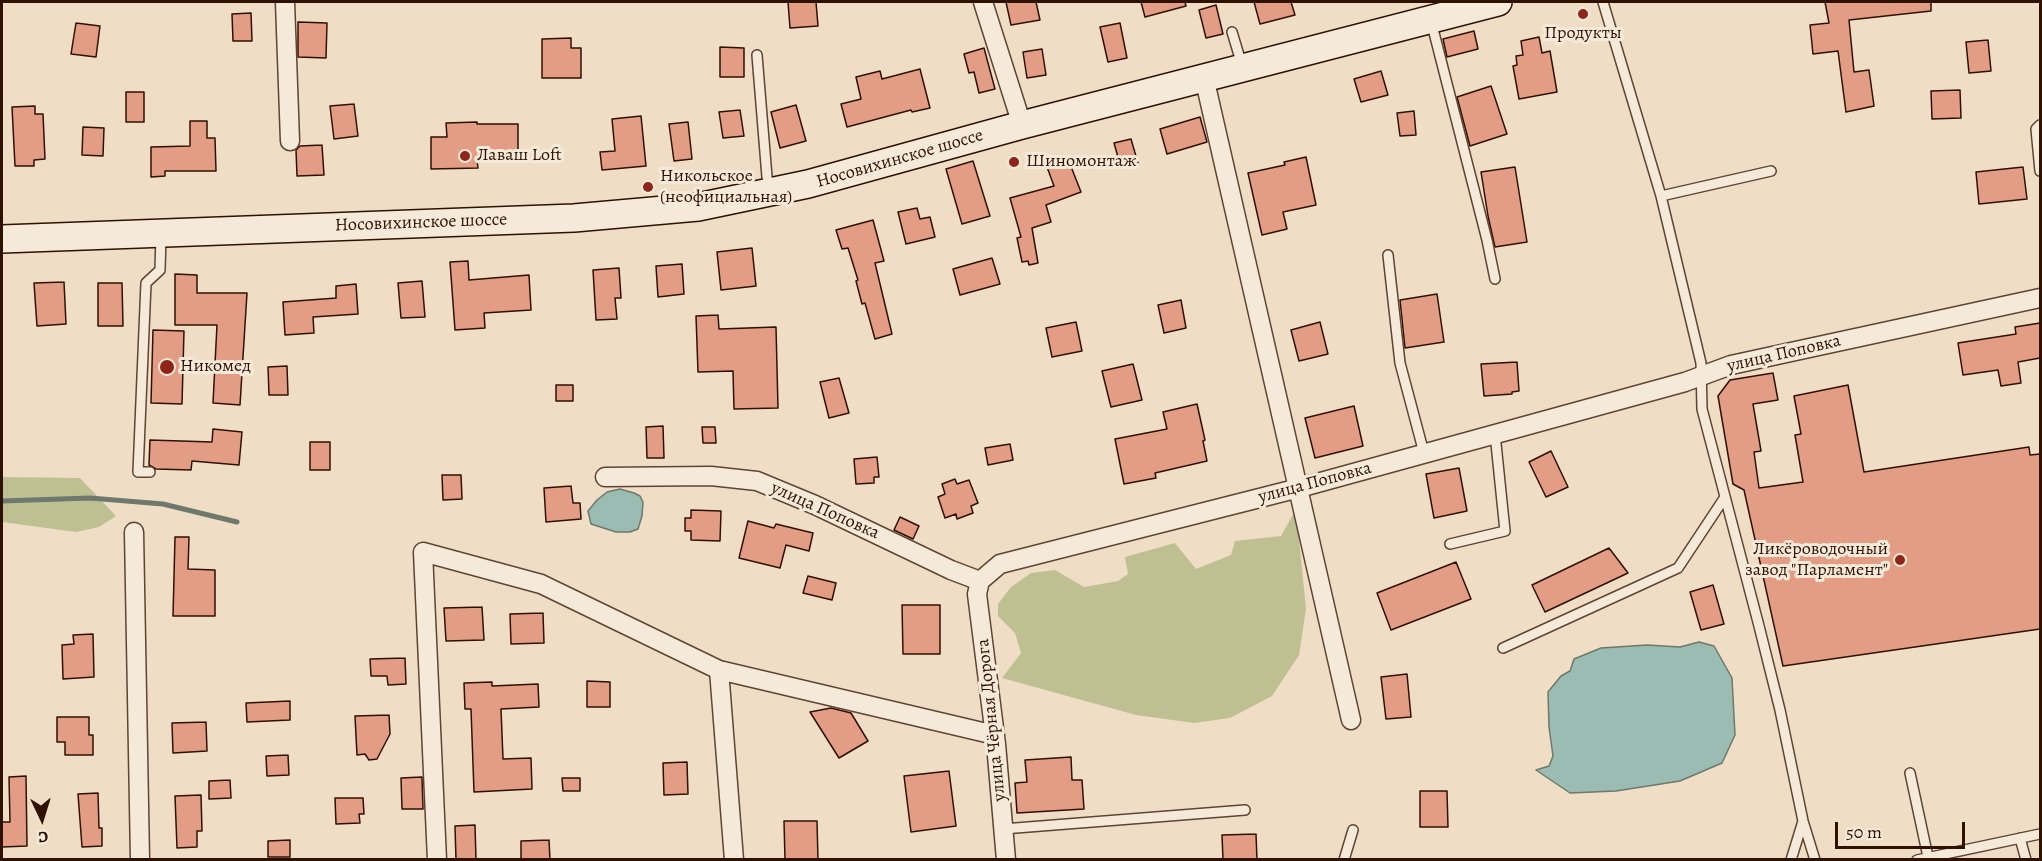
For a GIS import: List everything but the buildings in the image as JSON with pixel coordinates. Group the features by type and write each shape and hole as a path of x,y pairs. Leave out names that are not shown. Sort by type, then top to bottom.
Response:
{"main road":[{"name":"Носовихинское шоссе","path":"2,239 574,218 698,207 808,184 1022,125 1227,74 1498,2"}],"street":[{"path":"285,2 290,141"},
{"path":"983,2 1022,125"},
{"path":"1227,74 1299,488 1351,720"},
{"name":"улица Поповка","path":"604,477 711,476 757,481 815,505 951,570 980,581 1000,564 1299,488 1674,385 1731,365 2040,298"},
{"path":"134,532 140,860"},
{"path":"437,860 423,552 541,584 719,670 995,735"},
{"name":"улица Чёрная Дорога","path":"980,581 978,594 995,735 1006,860"},
{"path":"719,670 734,860"}],"lane":[{"path":"1603,2 1661,196 1701,363 1702,409 1780,710 1803,821 1815,860"},
{"path":"1431,19 1475,190 1495,279"},
{"path":"1227,74 1232,32"},
{"path":"757,55 767,177 771,193"},
{"path":"2040,125 2036,129 2040,171"},
{"path":"1661,196 1771,171"},
{"path":"150,472 138,472 145,425 146,284 160,270 161,232"},
{"path":"1388,255 1400,363 1424,453"},
{"path":"1450,544 1505,531 1495,434"},
{"path":"1503,648 1678,568 1725,497"},
{"path":"1910,773 1928,857"},
{"path":"1003,829 1047,830 1245,810"},
{"path":"1791,860 1803,821"},
{"path":"1344,860 1353,830"},
{"path":"1917,860 2040,834"},
{"path":"2020,838 2026,860"}],"green space":[{"path":"2,477 80,478 116,516 99,527 76,532 2,522"},
{"path":"1296,509 1306,609 1299,655 1272,696 1230,718 1194,723 1136,715 1002,678 1021,653 1015,633 998,616 998,604 1011,587 1031,573 1055,570 1084,587 1118,581 1128,574 1125,557 1175,543 1196,569 1231,555 1235,541 1281,536"}],"water":[{"path":"620,489 640,496 643,502 638,529 630,532 616,532 591,524 588,511 597,500 607,492"},
{"path":"1699,642 1714,646 1732,678 1735,735 1722,763 1680,781 1616,791 1570,793 1536,770 1549,766 1553,756 1548,692 1561,676 1570,671 1574,659 1601,648 1647,645 1680,647"}],"waterway":[{"path":"2,501 90,498 163,504 237,522"}],"place":[{"name":"Продукты","path":"1583,14"},
{"name":"Лаваш Loft","path":"465,156"},
{"name":"Шиномонтаж","path":"1014,162"},
{"name":"Никольское (неофициальная)","path":"648,187"},
{"name":"Никомед","path":"167,367"},
{"name":"Ликёроводочный завод \"Парламент\"","path":"1900,560"}]}
